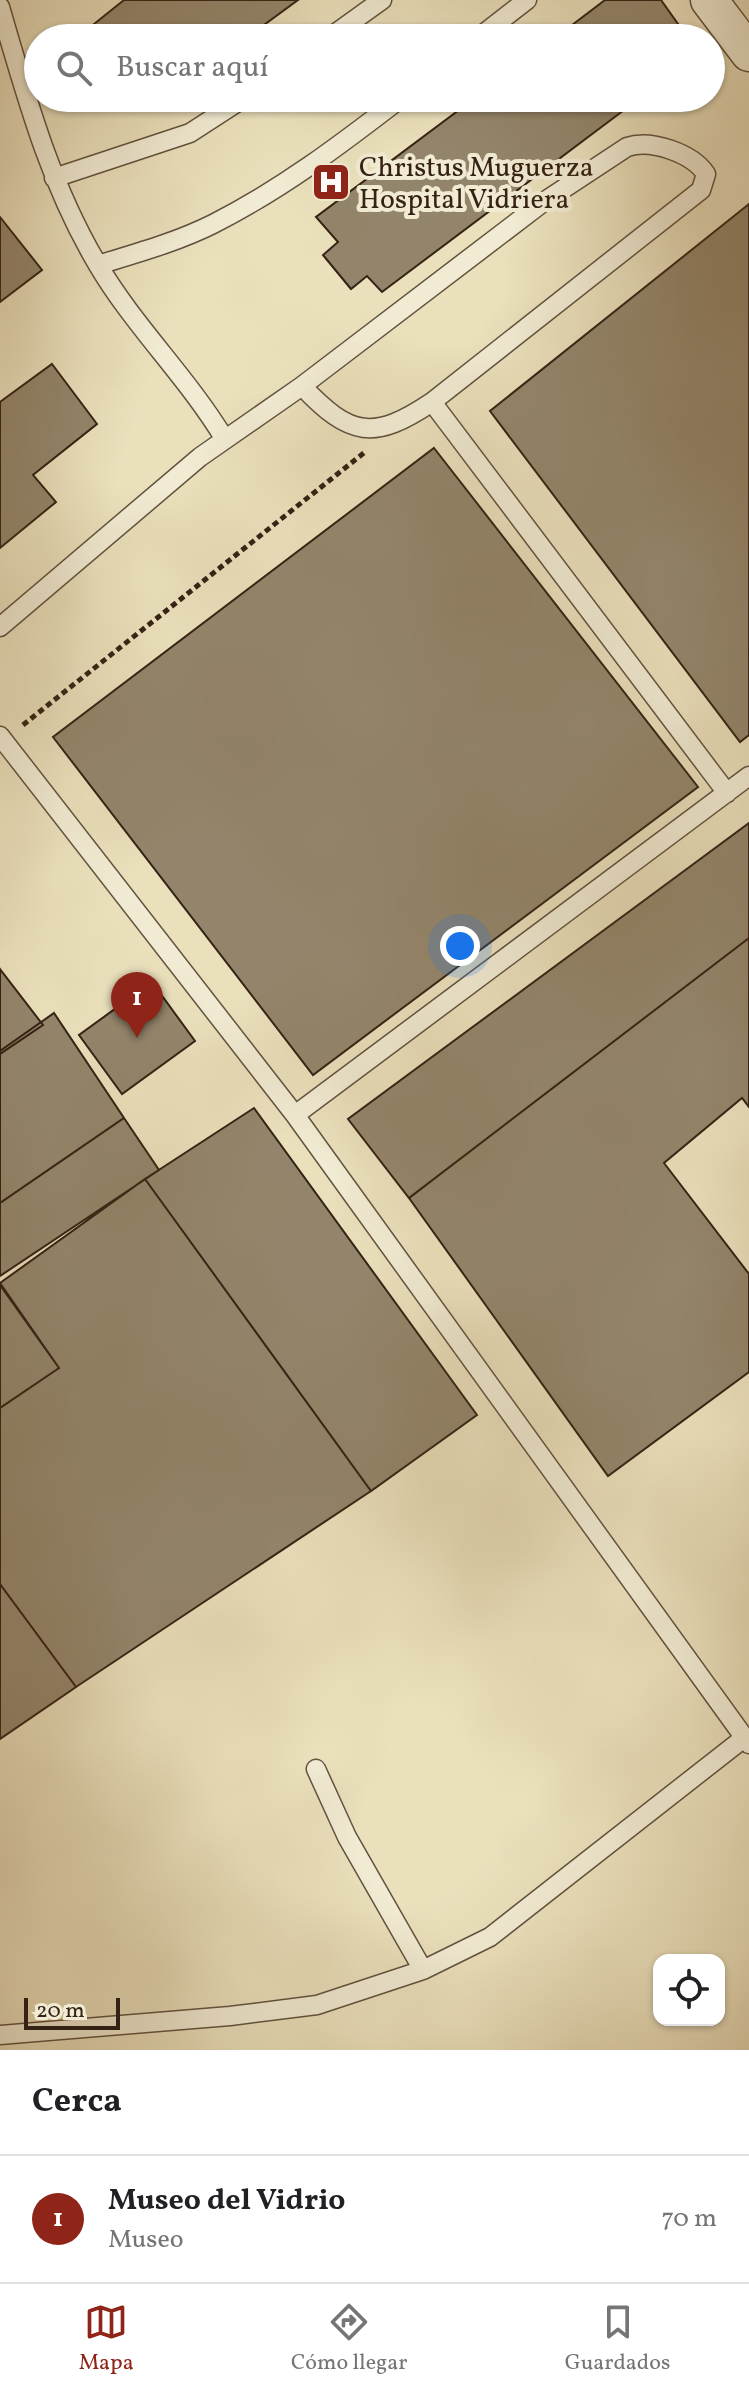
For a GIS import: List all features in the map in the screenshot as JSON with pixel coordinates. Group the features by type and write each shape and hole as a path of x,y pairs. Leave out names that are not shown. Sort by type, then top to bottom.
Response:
{"street":[{"path":"709,0 749,53"}],"lane":[{"path":"349,24 382,0"},
{"path":"496,24 527,0"},
{"path":"0,7 24,83"},
{"path":"33,112 54,178 98,265 224,438"},
{"path":"54,178 190,133 222,112"},
{"path":"98,265 174,241 269,194 383,112"},
{"path":"0,627 224,438 302,386 542,203 627,147 638,143 659,146 703,169 707,177 701,190 432,402 397,426 372,428 349,423 325,410 302,386"},
{"path":"432,402 727,793"},
{"path":"0,2035 201,2019 317,2005 423,1970 490,1937 747,1741 295,1115 2,738"},
{"path":"295,1115 749,776"},
{"path":"316,1769 347,1837 423,1970"}],"path":[{"path":"2,738 397,426"}],"building":[{"path":"124,0 298,0 265,24 94,24"},
{"path":"605,0 661,0 678,24 573,24"},
{"path":"456,112 621,112 382,292 367,276 351,289 323,255 338,242 316,217"},
{"path":"749,204 749,735 740,742 490,411"},
{"path":"0,217 42,270 0,302"},
{"path":"52,364 97,424 33,475 56,502 0,548 0,402"},
{"path":"434,448 698,787 313,1075 53,737"},
{"path":"749,823 749,938 409,1198 348,1119"},
{"path":"749,938 749,1107 742,1098 664,1163 749,1274 749,1372 608,1476 409,1198"},
{"path":"0,969 43,1025 0,1054"},
{"path":"152,982 195,1041 122,1094 79,1035"},
{"path":"54,1013 124,1118 0,1203 0,1051"},
{"path":"254,1108 477,1415 371,1491 145,1179"},
{"path":"124,1118 159,1170 0,1276 0,1203"},
{"path":"145,1179 371,1491 76,1687 0,1584 0,1408 59,1368 0,1283"},
{"path":"0,1285 59,1368 0,1408"},
{"path":"0,1584 76,1687 0,1739"}],"place":[{"name":"Christus Muguerza Hospital Vidriera","path":"331,182"},
{"name":"Museo del Vidrio","path":"137,1038"}]}
